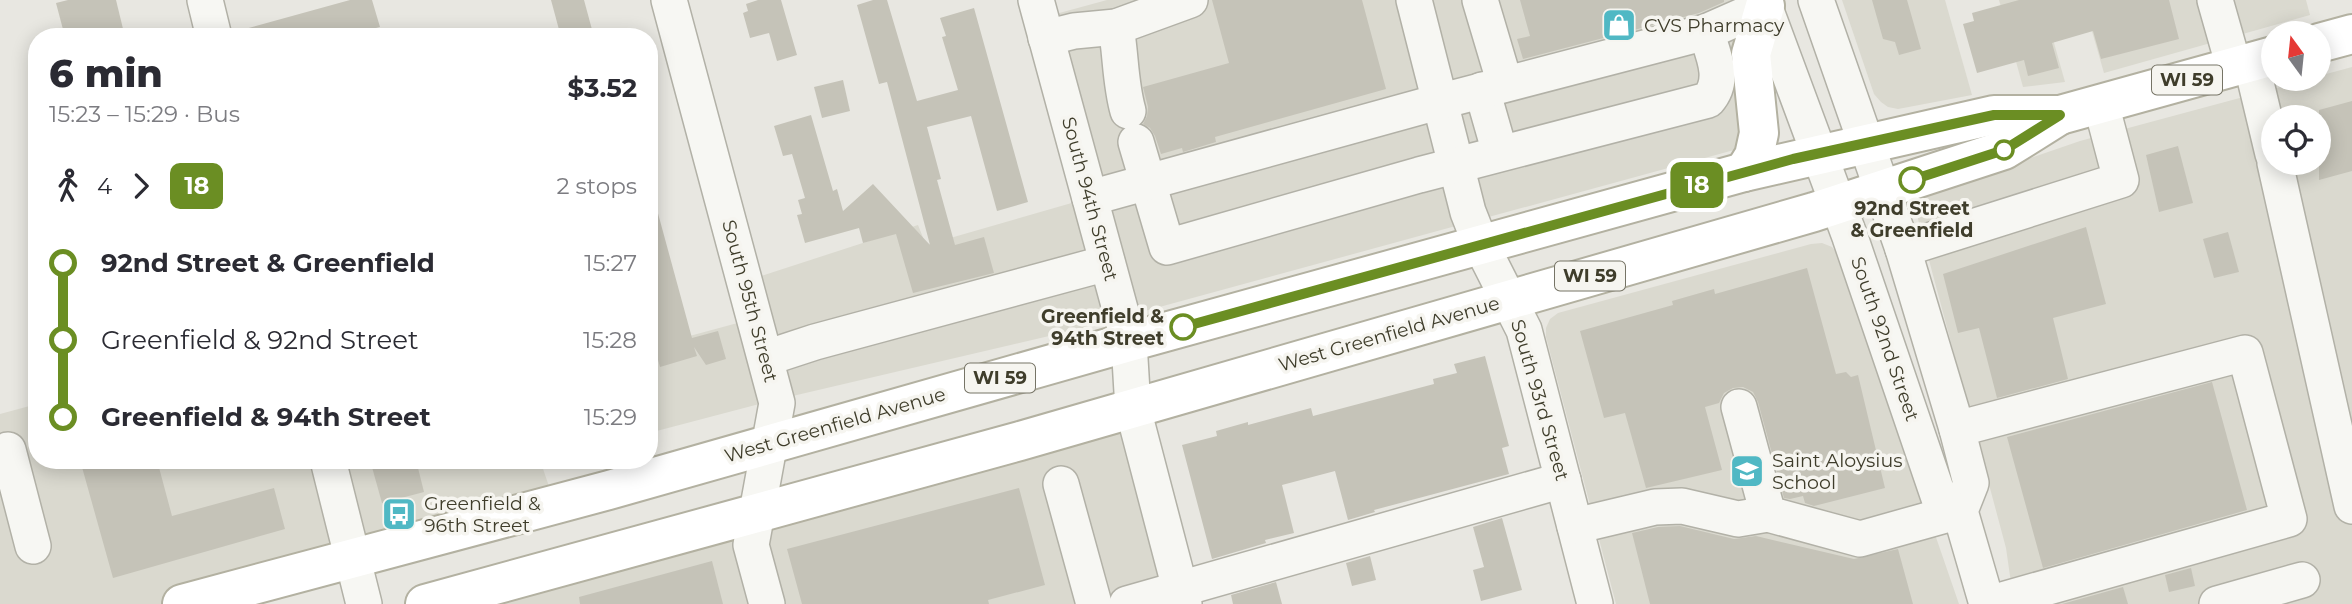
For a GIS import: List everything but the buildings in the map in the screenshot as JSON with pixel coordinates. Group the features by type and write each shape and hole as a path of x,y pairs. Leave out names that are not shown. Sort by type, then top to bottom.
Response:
{"main road":[{"path":"1744,172 1754,156 1759,133 1751,54 1764,3"},
{"path":"2331,40 2352,34"},
{"name":"West Greenfield Avenue","path":"182,604 609,490 1129,342 1744,172 1994,115 2060,115 2253,62"},
{"name":"West Greenfield Avenue","path":"425,604 1133,409 1837,204 2004,150 2060,115"}],"street":[{"path":"205,0 213,28"},
{"name":"South 95th Street","path":"669,0 777,403 751,545 767,604"},
{"name":"South 94th Street","path":"1036,0 1129,342 1133,409 1182,597"},
{"path":"1046,38 1116,27 1189,0"},
{"name":"South 93rd Street","path":"1414,0 1455,165 1481,244 1524,330 1595,604"},
{"path":"1480,0 1494,87 1500,153"},
{"name":"South 92nd Street","path":"1764,3 1939,498 1960,511 1970,483 1957,429 1903,249 1816,0"},
{"path":"2215,0 2253,62 2262,105"},
{"path":"1090,198 1438,102 1706,32 1764,3"},
{"path":"1116,27 1121,52 1122,90 1167,247 1455,165 1708,100 1715,92 1717,67 1706,32"},
{"path":"1903,249 2121,180 2101,104"},
{"path":"2278,175 2352,506"},
{"path":"766,358 1107,263"},
{"path":"1575,526 1656,508 1682,506 1738,519 1768,514 1860,539 1960,511 1987,604 2289,519 2245,353 1957,429"},
{"path":"1739,407 1768,514"},
{"path":"15,448 33,546"},
{"path":"330,469 364,604"},
{"path":"1127,604 1182,597 1563,480"},
{"path":"1061,484 1094,604"},
{"path":"2217,604 2302,580"}],"shaded area":[{"path":"1107,0 1733,0 1750,129 1743,144 1734,150 1079,329 767,402 658,431 658,345 756,318 746,281 918,225 926,245 1089,198 1041,18"},
{"path":"1842,0 1945,0 1972,95 1898,109 1881,102 1874,94"},
{"path":"1999,0 2042,0 2065,82 2023,87"},
{"path":"2083,0 2306,0 2310,15 2289,21 2261,21 2261,29 2104,73"},
{"path":"2352,67 2352,604 2014,604 2006,548 1918,219 1919,208 1923,199 1932,192 2080,141 2265,91 2331,91 2331,73"},
{"name":"Saint Aloysius School","path":"1822,243 1832,247 1839,256 1959,604 1616,604 1546,337 1550,319 1558,313"},
{"path":"28,406 28,469 543,469 555,504 182,604 0,604 0,414"},
{"path":"1133,409 1180,590 1127,604 425,604"}],"bus line":[{"name":"18","path":"1183,327 1793,159 1994,115 2060,115 2004,150 1912,180"}],"place":[{"name":"CVS Pharmacy","path":"1619,25"},
{"name":"92nd Street & Greenfield","path":"1912,180"},
{"name":"Greenfield & 94th Street","path":"1183,327"},
{"name":"Saint Aloysius School","path":"1747,471"},
{"name":"Greenfield & 96th Street","path":"399,514"}]}
